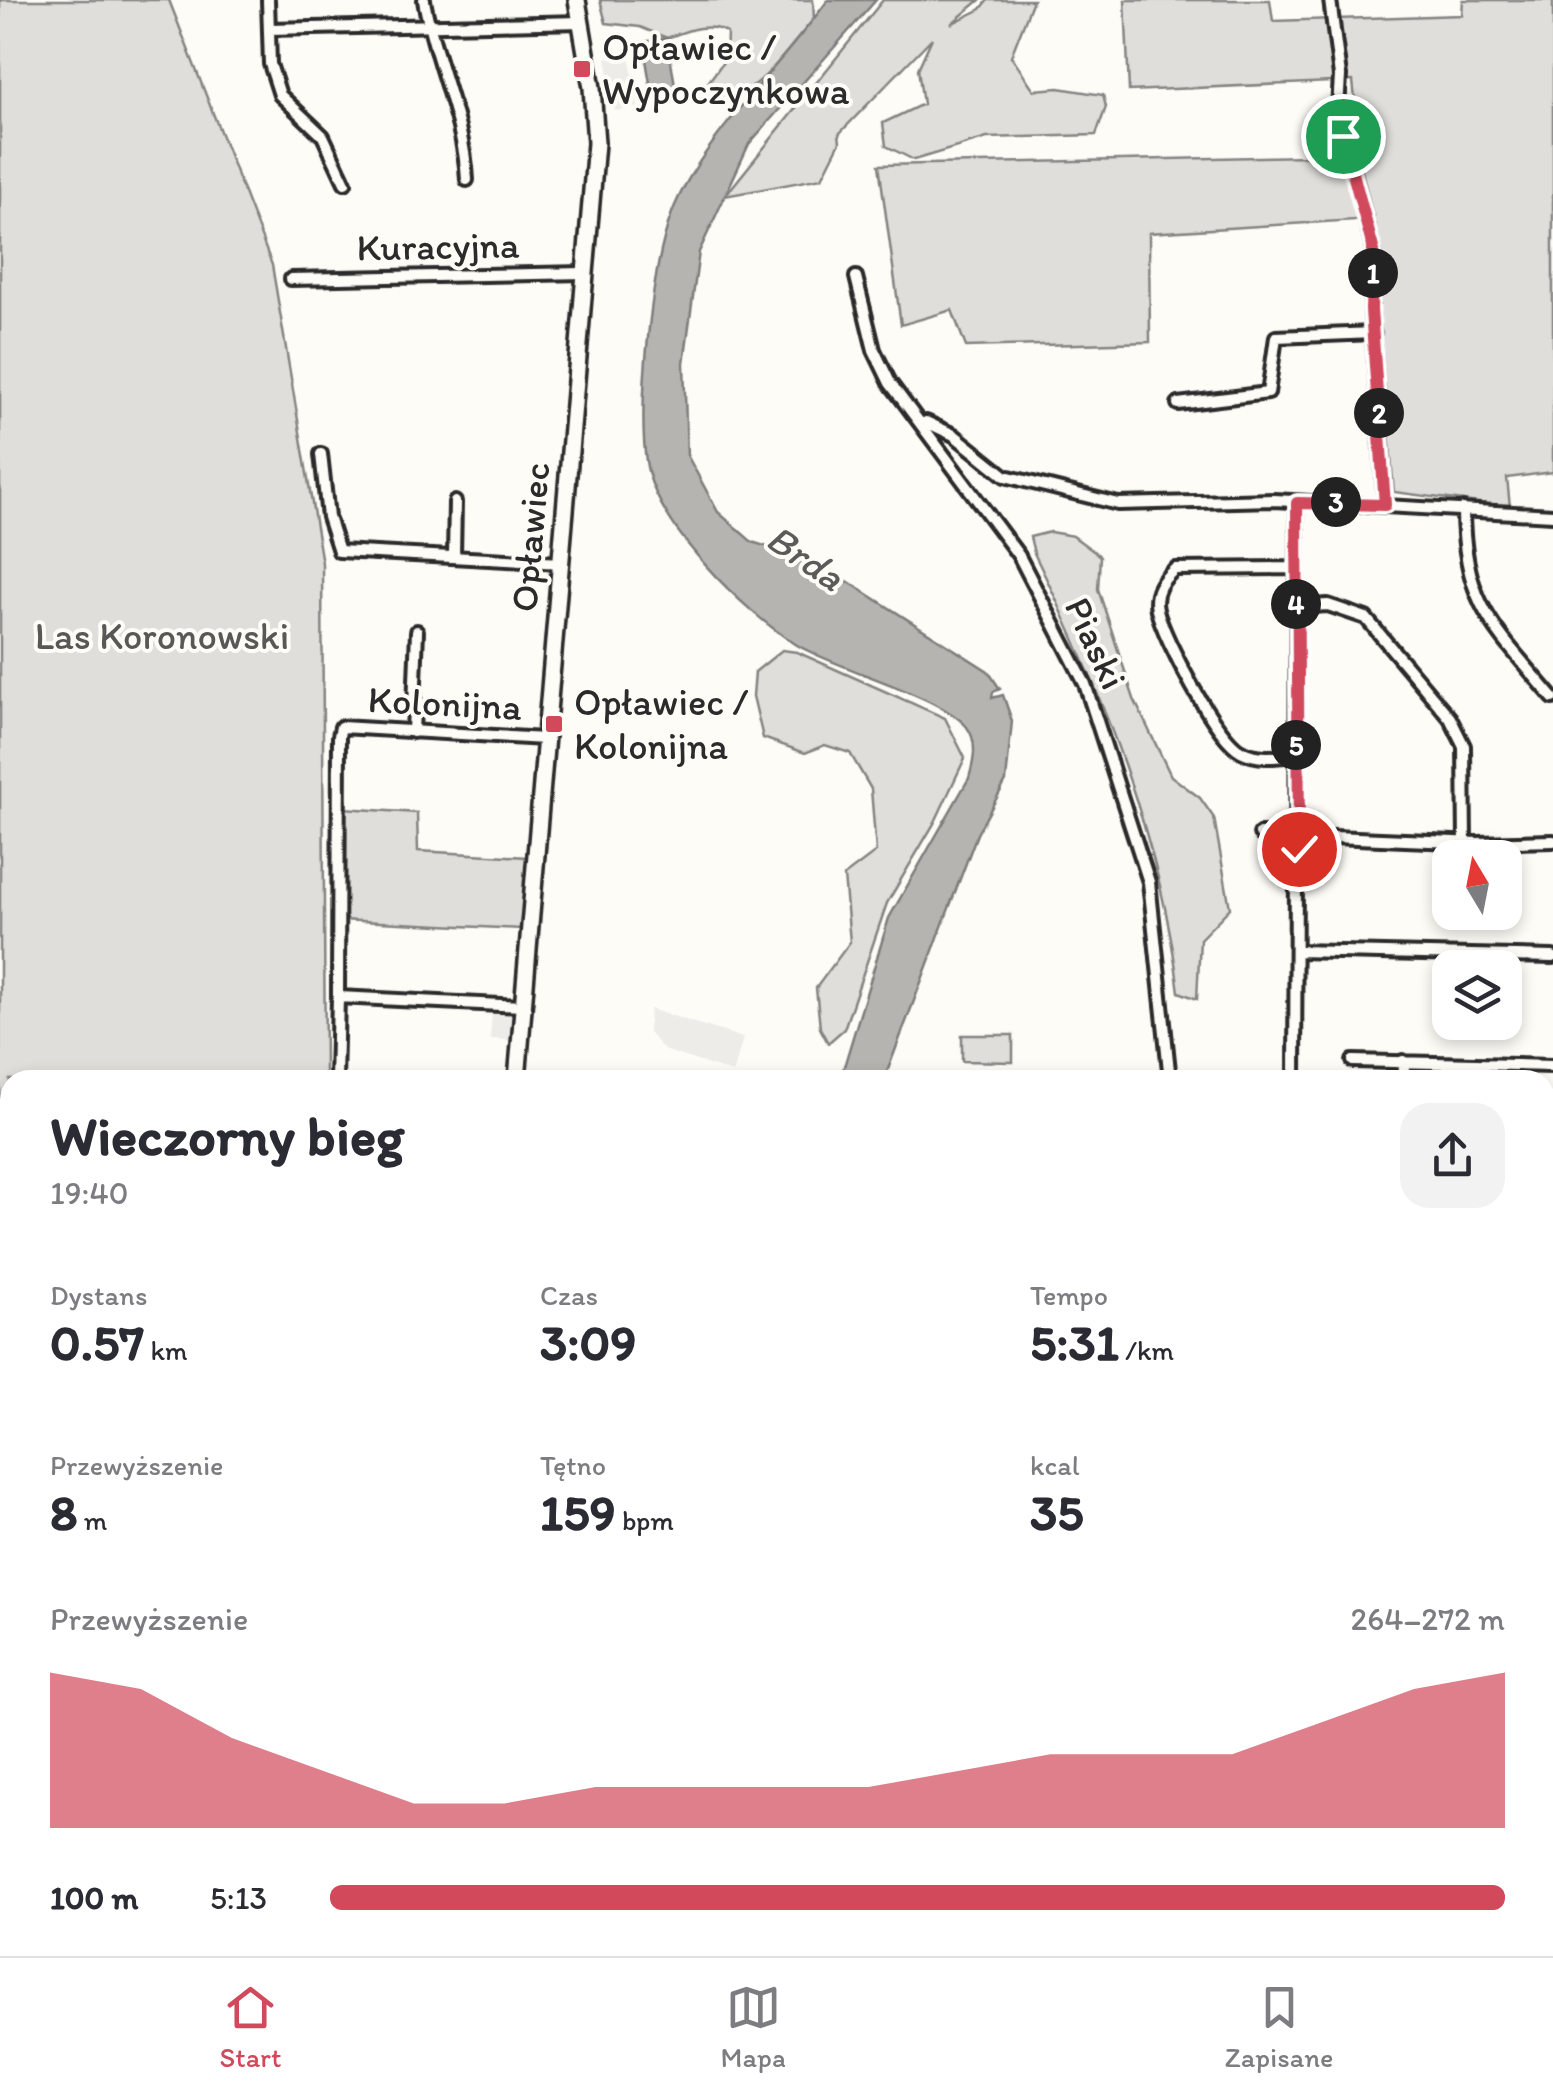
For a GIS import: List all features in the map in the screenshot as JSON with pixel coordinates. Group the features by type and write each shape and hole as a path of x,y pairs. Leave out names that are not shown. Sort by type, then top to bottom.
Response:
{"street":[{"path":"268,0 270,64 280,95 323,136 345,182"},
{"path":"424,0 436,62 456,113 467,180"},
{"name":"Opławiec","path":"517,1070 596,128 577,0"},
{"path":"1330,0 1340,76 1341,122 1373,248 1385,505"},
{"path":"269,29 582,22"},
{"name":"Kuracyjna","path":"291,279 585,273"},
{"name":"Piaski","path":"856,277 874,350 890,383 922,420 1019,556 1090,697 1152,895 1169,1070"},
{"path":"1178,404 1268,393 1276,336 1374,333"},
{"path":"922,420 954,435 1005,476 1118,504 1274,500 1553,515"},
{"path":"322,454 328,517 339,551 560,564"},
{"path":"454,556 456,502"},
{"path":"1295,1070 1300,835 1296,755 1297,503"},
{"path":"1463,509 1463,552 1480,607 1553,697"},
{"path":"1296,755 1253,756 1221,734 1170,638 1157,599 1159,586 1175,570 1297,568"},
{"path":"1296,606 1328,605 1366,618 1450,718 1464,746 1465,840"},
{"path":"413,732 418,631"},
{"name":"Kolonijna","path":"338,997 341,727 545,740"},
{"path":"1260,834 1432,841"},
{"path":"1522,842 1553,842"},
{"path":"1297,951 1553,957"},
{"path":"336,1070 338,997 522,1006"},
{"path":"1353,1061 1553,1066"},
{"path":"1403,1061 1404,1070"}],"shaded area":[{"path":"828,0 876,0 749,144 699,252 684,363 687,455 718,512 752,542 819,563 988,671 1000,689 993,692 992,698 1003,695 1012,721 1006,781 977,834 888,1070 843,1070 889,918 969,778 973,739 967,727 936,704 797,645 728,589 666,512 653,486 644,436 652,300 672,213 720,132"},
{"path":"667,38 676,91 652,95 643,42"},
{"path":"629,54 638,107 615,111 606,58"},
{"path":"650,1009 743,1038 734,1070 724,1070 664,1050 648,1032"},
{"path":"492,1012 511,1013 510,1040 490,1039"}],"green space":[{"name":"Las Koronowski","path":"0,0 169,0 272,265 322,563 325,1070 0,1070"},
{"path":"600,0 813,0 814,19 754,85 724,99 707,99 704,88 726,58 727,33 705,27 667,38 640,27 606,23"},
{"path":"883,0 980,0 951,24 981,9 988,0 1033,0 1011,56 1034,90 1059,88 1103,95 1106,107 1096,135 987,138 914,160 886,146 883,123 923,104 918,69 932,38 839,134 840,142 822,178 725,196"},
{"path":"1125,0 1270,0 1273,21 1462,15 1463,0 1553,0 1553,472 1507,478 1510,507 1394,492 1371,219 1149,233 1150,342 966,347 952,310 901,325 879,165 1361,155 1353,81 1129,91"},
{"path":"1050,532 1073,536 1100,556 1098,589 1134,699 1171,776 1200,798 1214,818 1230,908 1200,939 1197,999 1179,992 1158,878 1125,766 1034,553 1030,537"},
{"path":"782,650 797,652 945,718 965,758 935,822 887,903 844,1029 828,1043 820,1028 816,988 850,942 844,876 876,852 871,789 850,753 825,745 805,753 763,738 753,696 755,672"},
{"path":"343,808 417,813 418,851 527,857 522,929 340,920"},
{"path":"962,1035 1013,1035 1013,1062 962,1061"}],"place":[{"name":"Opławiec / Wypoczynkowa","path":"582,69"},
{"name":"Opławiec / Kolonijna","path":"554,724"}],"route":[{"path":"1299,849 1297,503 1385,505 1371,310 1373,248 1343,136"}],"water label":[{"name":"Brda","path":"806,557"}]}
